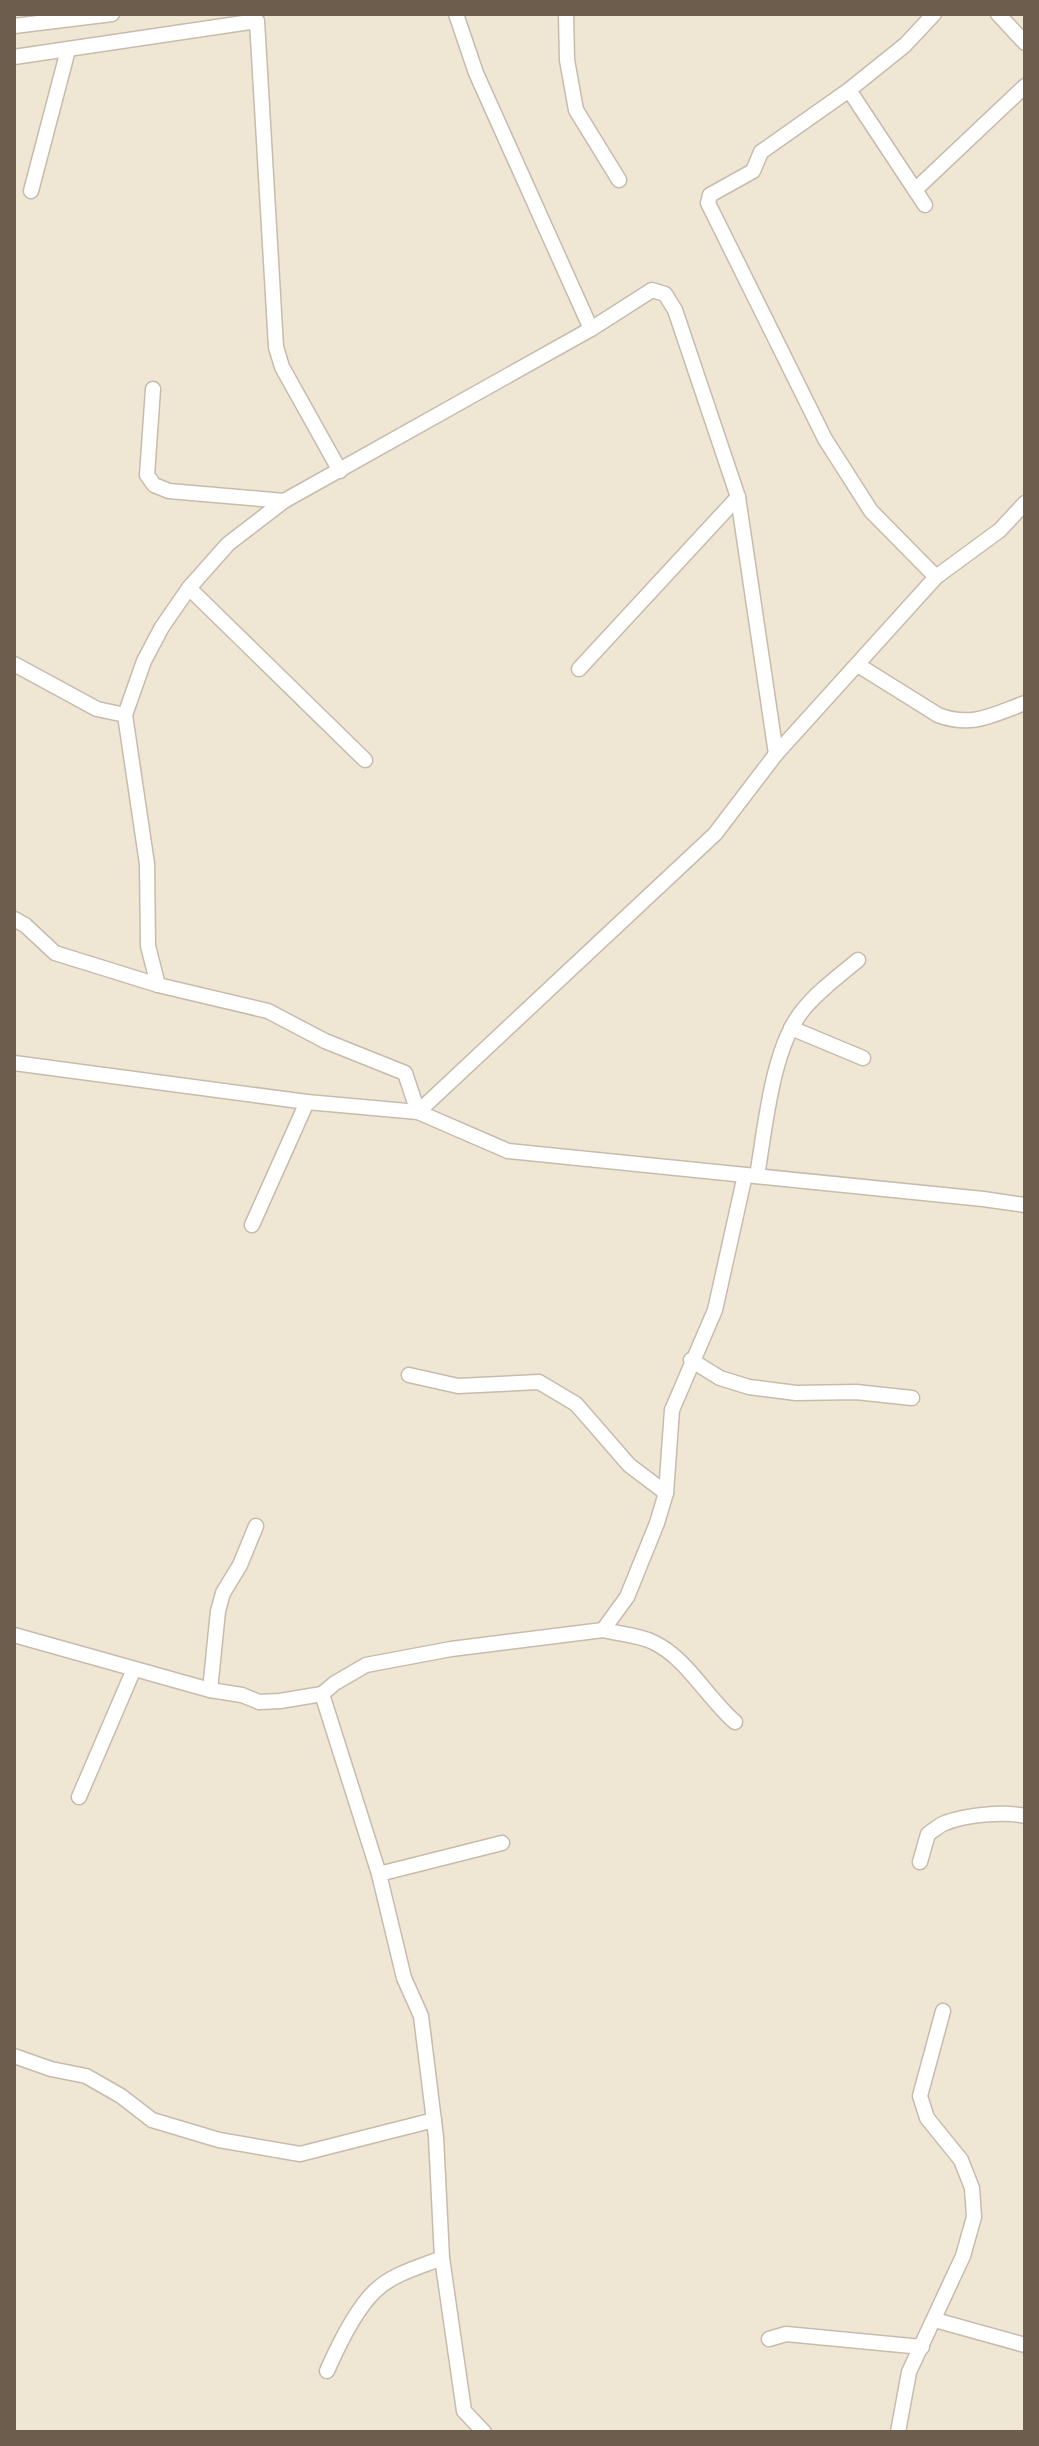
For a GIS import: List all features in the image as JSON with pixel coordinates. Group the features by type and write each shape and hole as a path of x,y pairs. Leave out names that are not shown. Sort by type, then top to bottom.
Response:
{"street":[{"path":"14,26 112,14"},
{"path":"456,14 476,73 591,329"},
{"path":"566,14 567,60 576,110 619,180"},
{"path":"934,14 905,45 849,90 774,140 761,152 753,171 710,195 708,203 825,439 871,511 936,577"},
{"path":"998,14 1025,43"},
{"path":"14,57 256,18 276,347 282,367 340,471"},
{"path":"31,191 68,50"},
{"path":"915,190 1025,86"},
{"path":"849,90 925,205"},
{"path":"158,985 148,946 147,864 125,715 144,661 162,627 189,588 228,544 284,501 591,329 652,290 665,294 675,310 738,497 776,754"},
{"path":"153,389 147,475 154,485 169,491 284,501"},
{"path":"579,669 738,497"},
{"path":"418,1112 715,834 776,754 936,577 1000,530 1025,503"},
{"path":"189,588 365,760"},
{"path":"14,664 97,709 125,715"},
{"path":"858,665 938,715 952,720 970,722 1025,703"},
{"path":"14,919 25,925 55,953 158,985 268,1011 325,1041 405,1073 418,1112"},
{"path":"603,1630 627,1597 666,1493 672,1410 715,1310 791,1028 813,998 858,960"},
{"path":"791,1028 863,1058"},
{"path":"14,1063 307,1102 418,1112 508,1151 1025,1205"},
{"path":"252,1225 307,1102"},
{"path":"691,1360 720,1378 749,1387 796,1393 856,1392 912,1398"},
{"path":"409,1375 458,1386 539,1382 576,1404 629,1465 666,1493"},
{"path":"210,1690 218,1611 223,1593 240,1565 256,1526"},
{"path":"14,1635 259,1702 322,1694 366,1665 451,1649 603,1630 650,1640 670,1651 735,1722"},
{"path":"79,1797 134,1669"},
{"path":"322,1694 379,1874 404,1978 421,2016 434,2120 442,2258 464,2411 484,2432"},
{"path":"920,1862 928,1834 945,1823 993,1814 1025,1816"},
{"path":"379,1874 502,1843"},
{"path":"898,2432 909,2372 963,2256 974,2217 972,2188 961,2160 927,2118 920,2096 943,2011"},
{"path":"14,2056 51,2069 86,2076 121,2096 152,2120 219,2140 279,2152 300,2154 434,2120"},
{"path":"327,2371 342,2338 375,2291 399,2276 442,2258"},
{"path":"935,2320 1025,2345"},
{"path":"769,2339 786,2334 922,2347"}],"shaded area":[{"path":"14,14 1025,14 1025,2432 14,2432"}]}
